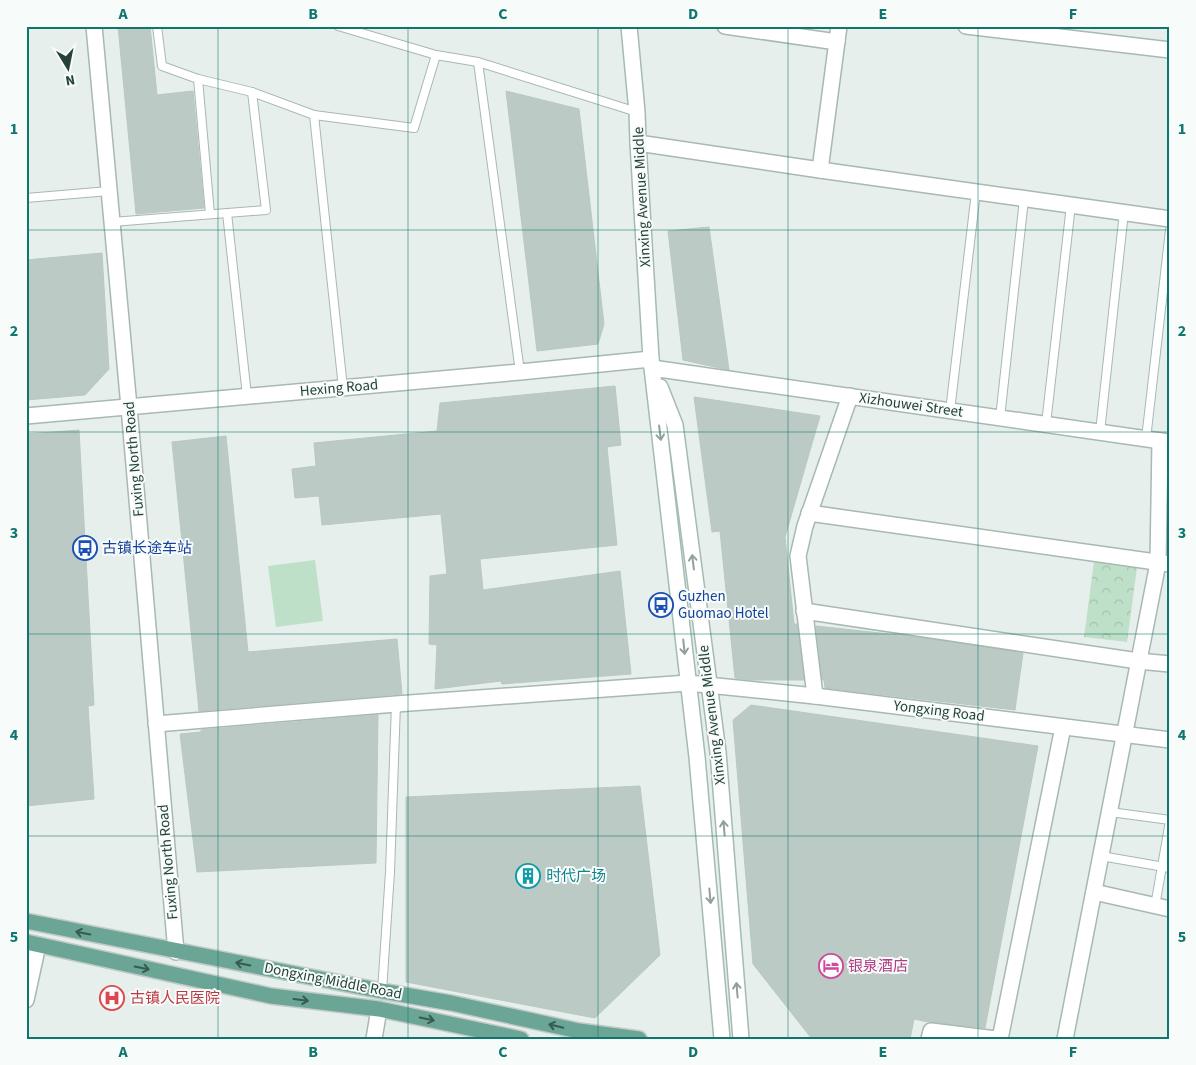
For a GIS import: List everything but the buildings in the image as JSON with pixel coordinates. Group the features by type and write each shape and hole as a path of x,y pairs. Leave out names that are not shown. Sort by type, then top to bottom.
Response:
{"main road":[{"name":"Dongxing Middle Road","path":"26,921 176,952 451,1003 579,1031 639,1039"},
{"name":"Dongxing Middle Road","path":"32,943 271,996 379,1009 521,1039"}],"street":[{"name":"Fuxing North Road","path":"94,26 176,952"},
{"name":"Xinxing Avenue Middle","path":"629,26 637,112 652,363 697,757 722,1039"},
{"path":"725,26 838,34 820,170"},
{"path":"966,26 1170,50"},
{"path":"638,143 1170,219"},
{"name":"Xinxing Avenue Middle","path":"652,363 676,425 718,752 741,1039"},
{"name":"Hexing Road","path":"26,416 520,372 652,363"},
{"name":"Xizhouwei Street","path":"652,363 850,396 1158,440"},
{"path":"814,696 798,556 809,513 850,396"},
{"path":"1065,1039 1138,661 1164,564 1158,440"},
{"path":"809,513 1164,564"},
{"path":"804,611 1138,661 1170,664"},
{"name":"Yongxing Road","path":"156,724 688,683 814,696 1170,740"},
{"path":"1000,1039 1063,727"},
{"path":"1094,892 1162,908"},
{"path":"26,1000 32,943"},
{"path":"374,1039 379,1009"},
{"path":"929,1039 931,1031 996,1039"}],"lane":[{"path":"157,26 162,66 198,79 252,92 314,115 414,128 436,55"},
{"path":"338,26 436,55 478,62 637,112"},
{"path":"478,62 520,372"},
{"path":"198,79 210,214"},
{"path":"112,222 266,210 252,92"},
{"path":"314,115 343,388"},
{"path":"26,198 109,191"},
{"path":"950,411 976,192"},
{"path":"1000,418 1024,198"},
{"path":"1046,424 1071,205"},
{"path":"1100,432 1124,212"},
{"path":"227,213 247,396"},
{"path":"1158,440 1170,230"},
{"path":"382,991 390,872 396,704"},
{"path":"1110,812 1170,821 1162,908"},
{"path":"1101,856 1166,868"}],"green space":[{"path":"1095,554 1138,560 1127,642 1084,637"},
{"path":"315,560 323,621 276,627 268,566"}],"place":[{"name":"古镇长途车站","path":"85,548"},
{"name":"Guzhen Guomao Hotel","path":"661,605"},
{"name":"时代广场","path":"528,876"},
{"name":"银泉酒店","path":"831,966"},
{"name":"古镇人民医院","path":"112,998"}]}
